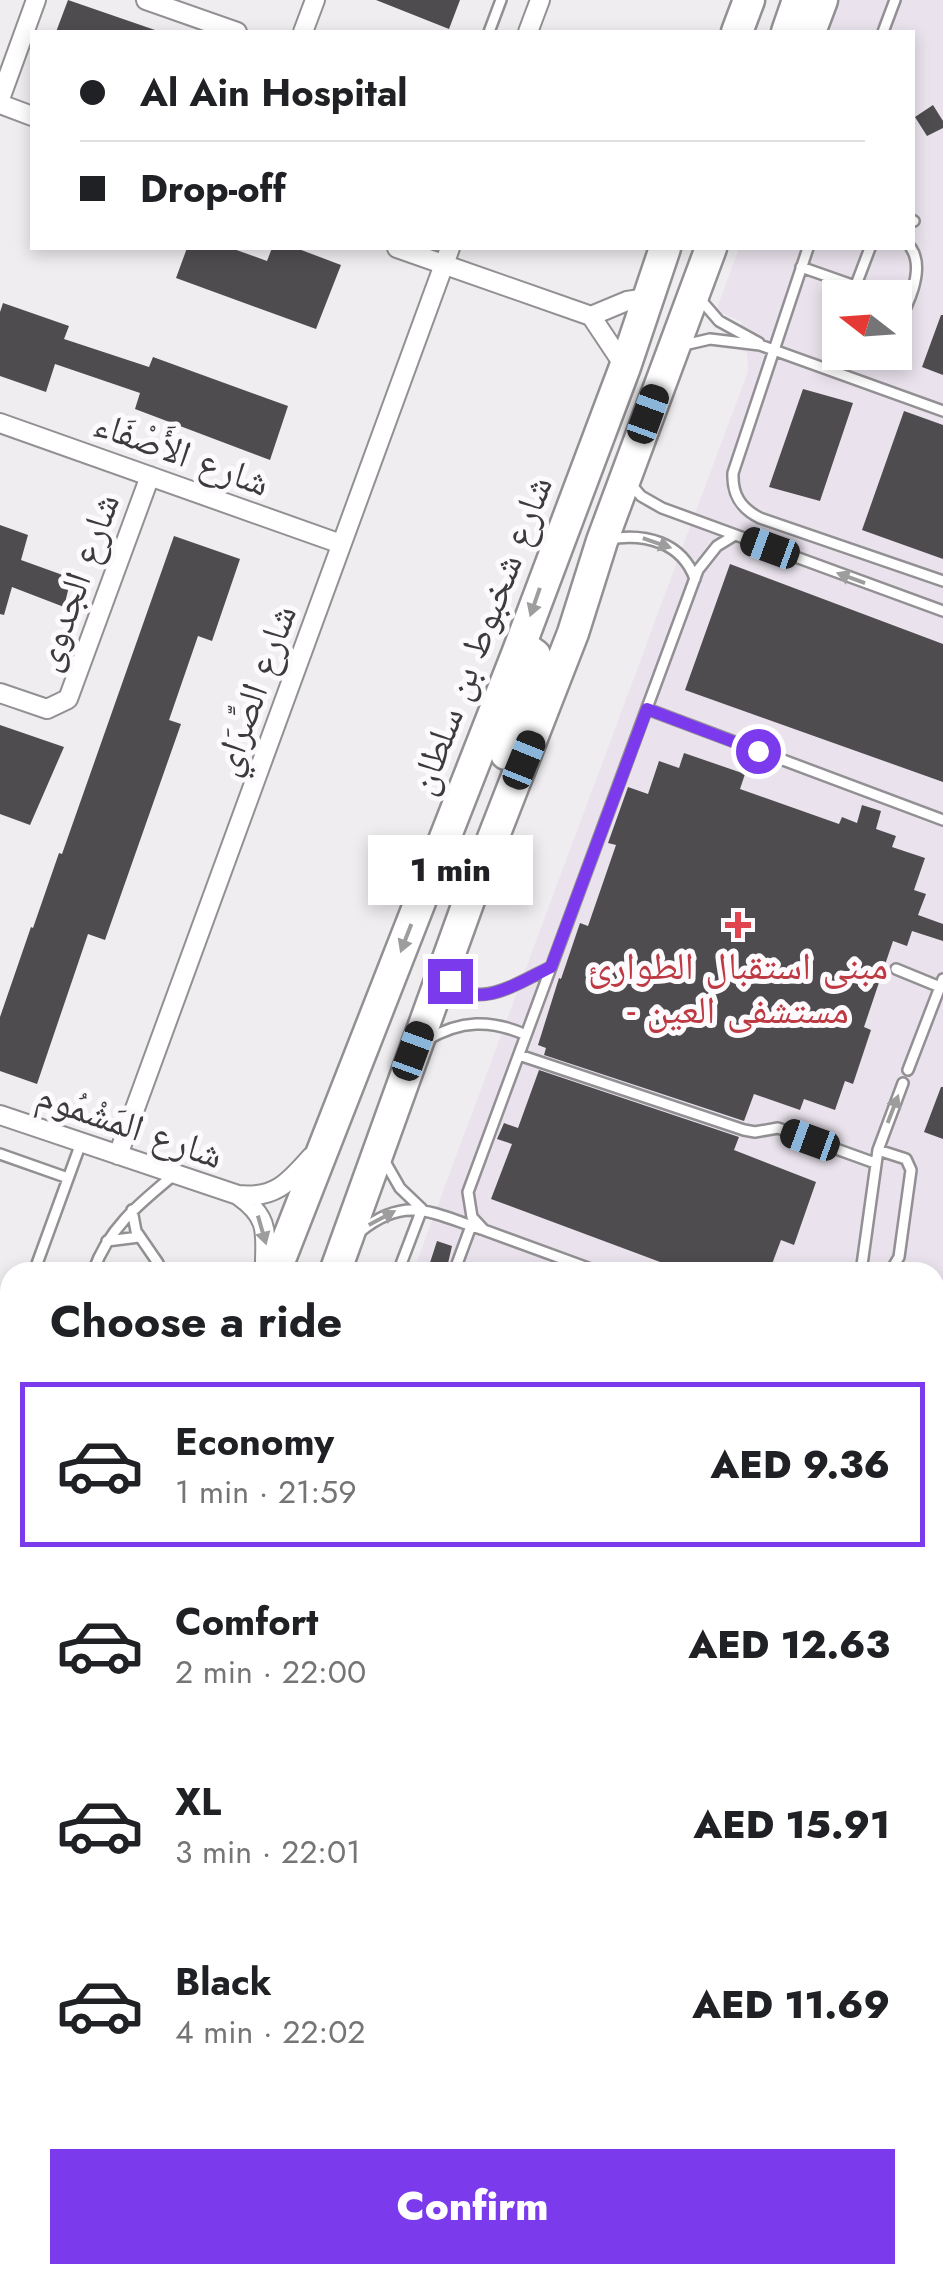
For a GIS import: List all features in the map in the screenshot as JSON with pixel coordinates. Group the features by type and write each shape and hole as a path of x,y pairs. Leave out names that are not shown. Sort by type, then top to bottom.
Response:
{"main road":[{"path":"739,30 747,0"},
{"path":"788,30 798,0"},
{"path":"811,30 822,0"},
{"name":"شارع شخبوط بن سلطان","path":"279,1262 517,654 667,250"},
{"path":"598,551 586,570 574,562 652,334 668,250"},
{"path":"340,1262 444,966 568,647 598,551 711,250"},
{"path":"472,892 480,830 536,661 528,650 517,654"}],"street":[{"path":"30,115 0,102 36,0"},
{"path":"146,0 231,30"},
{"path":"304,30 315,0"},
{"path":"529,30 540,0"},
{"path":"410,250 447,256 592,316 626,368"},
{"name":"شارع الصِّرَاي","path":"118,1155 447,256"},
{"path":"592,316 626,301 647,298"},
{"name":"شارع الأَصْفَاء","path":"0,422 342,544"},
{"name":"شارع الجدوى","path":"0,694 47,708 68,699 150,476"},
{"name":"شارع المَشْمُوم","path":"0,1115 238,1196 263,1196 283,1187 324,1146"},
{"name":"شارع المَشْمُوم","path":"238,1196 256,1212 267,1234 266,1262"}],"lane":[{"path":"490,30 501,0"},
{"path":"885,30 895,0"},
{"path":"807,250 732,484 741,505 760,518 943,581"},
{"path":"857,280 869,250"},
{"path":"912,250 917,258 912,285"},
{"path":"802,267 838,280"},
{"path":"695,286 712,316 760,345 943,411"},
{"path":"670,353 710,338 760,345"},
{"path":"626,476 641,496 652,503 943,611"},
{"path":"484,1230 472,1217 468,1192 695,580 710,553 735,535"},
{"path":"598,551 635,537 670,547 686,559 695,580"},
{"path":"647,709 943,820"},
{"path":"444,966 455,987 478,996 551,967"},
{"path":"896,969 942,983 908,1070"},
{"path":"413,1051 438,1033 467,1024 498,1024 526,1035"},
{"path":"519,1056 744,1130 778,1128 875,1163"},
{"path":"863,1262 875,1163 903,1083"},
{"path":"38,1262 81,1143"},
{"path":"380,1147 391,1175 422,1209"},
{"path":"878,1150 906,1159 911,1170 896,1262"},
{"path":"0,1154 68,1178"},
{"path":"98,1262 107,1241 132,1210 175,1174"},
{"path":"402,1262 422,1209"},
{"path":"347,1242 384,1215 422,1209 572,1262"},
{"path":"132,1210 139,1238 157,1262"},
{"path":"458,1262 471,1226"},
{"path":"107,1241 139,1238"}],"shaded area":[{"path":"831,0 943,0 943,1262 417,1262 748,371 747,353 733,348 742,322 716,311 738,250 915,250 915,30 820,30"}],"building":[{"path":"68,0 155,30 57,30"},
{"path":"376,0 460,0 449,29"},
{"path":"933,105 943,128 927,136 915,117"},
{"path":"186,250 237,250 267,261 271,250 301,250 341,265 316,329 176,278"},
{"path":"3,303 69,326 64,339 149,367 153,357 288,406 270,460 135,409 140,393 55,364 46,392 0,376"},
{"path":"943,315 943,375 922,367"},
{"path":"803,389 853,403 820,501 769,487"},
{"path":"904,411 943,425 943,559 862,530"},
{"path":"0,525 28,535 21,560 71,578 64,607 12,587 4,615 0,614"},
{"path":"174,536 240,559 212,641 198,636 169,720 181,724 105,940 88,934 37,1084 0,1071 0,1017"},
{"path":"730,564 943,644 943,782 685,690"},
{"path":"0,725 64,747 30,825 0,814"},
{"path":"684,753 745,774 740,789 839,824 842,817 857,823 862,805 881,811 876,829 896,836 892,847 925,858 914,890 926,894 918,915 943,924 943,941 912,931 907,946 893,941 864,1027 871,1030 853,1084 845,1081 835,1110 804,1099 800,1110 754,1094 744,1121 544,1055 546,1048 538,1045 580,923 588,926 616,845 608,843 628,787 648,794 659,761 679,768"},
{"path":"539,1070 739,1137 734,1150 816,1182 794,1245 781,1240 773,1262 660,1262 491,1199 512,1144 497,1139 504,1123 518,1128"},
{"path":"943,1087 943,1139 924,1132"},
{"path":"437,1241 452,1246 448,1262 430,1262"}],"place":[{"name":"مبنى استقبال الطوارئ - مستشفى العين","path":"738,925"}],"route":[{"path":"450,981 469,995 486,995 551,967 647,709 758,751"}]}
